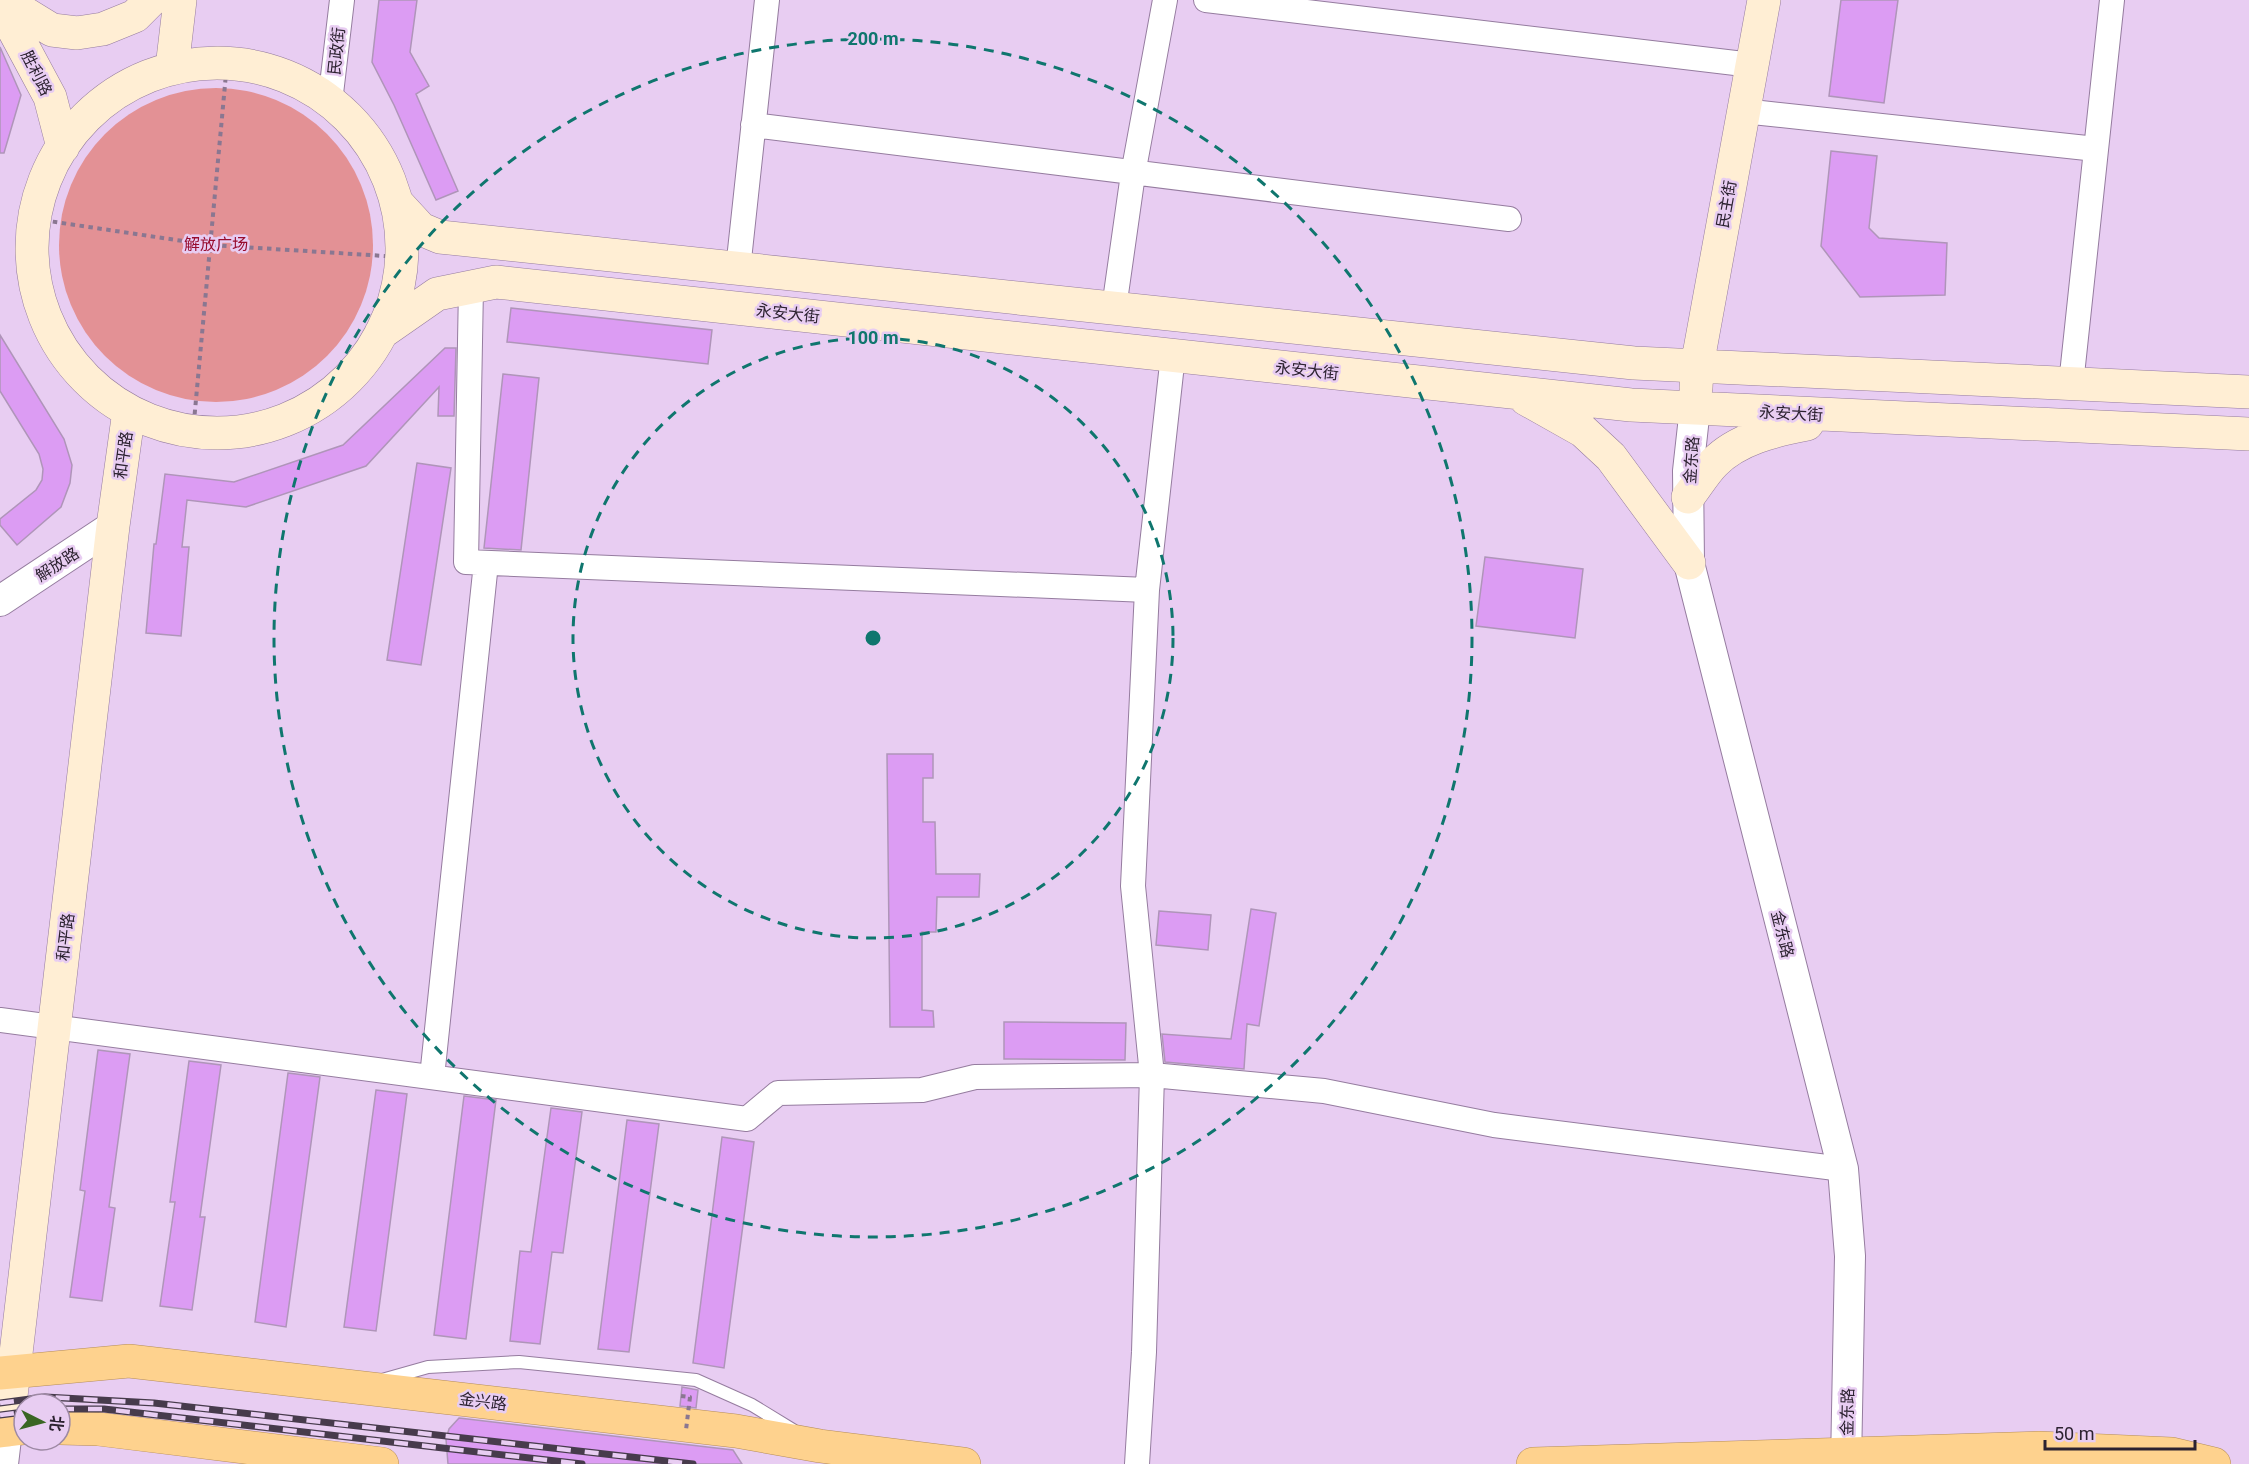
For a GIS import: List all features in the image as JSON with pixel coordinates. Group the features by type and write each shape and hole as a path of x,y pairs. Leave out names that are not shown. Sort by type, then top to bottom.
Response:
{"highway":[{"name":"金兴路","path":"7,1372 129,1361 736,1431 820,1446 964,1464"},
{"path":"72,1428 98,1429 382,1464"},
{"path":"1533,1464 1846,1460 2039,1448 2172,1454 2214,1464"}],"main road":[{"path":"3,0 52,30 78,33 103,29 135,16 151,0"},
{"path":"172,68 180,0"},
{"name":"民主街","path":"1695,408 1697,366 1764,0"},
{"name":"胜利路","path":"0,4 50,98 63,147"},
{"path":"200,63 227,63 260,67 290,78 330,102 366,138 383,166 397,203 401,257 393,303 381,333 364,360 342,384 316,404 288,419 257,429 225,433 193,432 160,424 129,411 98,390 72,363 52,330 38,295 34,266 34,219 44,185 63,147 80,124 110,97 137,81 172,68 200,63"},
{"path":"397,203 421,228 440,237 1634,363 2249,392"},
{"name":"永安大街","path":"381,333 437,294 496,282 1631,405 2249,434"},
{"path":"1514,392 1583,431 1611,457 1689,563"},
{"name":"和平路","path":"10,1430 7,1372 54,1026 113,526 129,411"},
{"path":"1688,497 1714,462 1737,446 1776,430 1853,416"}],"street":[{"name":"民政街","path":"330,102 342,0"},
{"path":"738,269 767,0"},
{"path":"1114,308 1133,174 1165,0"},
{"path":"1206,0 1752,65"},
{"path":"2071,384 2112,0"},
{"path":"1743,111 2096,148"},
{"path":"753,125 1509,219"},
{"path":"471,287 466,562 1147,590"},
{"path":"1137,1464 1144,1352 1152,1075 1133,886 1147,590 1173,355"},
{"name":"金东路","path":"1695,408 1688,471 1689,563 1843,1168 1850,1256 1846,1460"},
{"name":"解放路","path":"0,601 113,526"},
{"path":"432,1077 486,563"},
{"path":"0,1020 747,1119 778,1093 922,1090 975,1077 1152,1075 1324,1091 1494,1125 1843,1168"},
{"name":"和平路","path":"3,1464 10,1430"}],"lane":[{"path":"359,1387 428,1367 470,1363 519,1362 696,1380 752,1405 820,1446"}],"path":[{"path":"193,432 227,63"},
{"path":"34,219 210,245 401,257"},
{"path":"681,1396 690,1397 686,1430"}],"green space":[{"name":"解放广场","path":"216,88 247,91 276,100 303,115 327,134 346,158 361,185 370,214 373,245 370,276 361,305 346,332 327,356 303,375 276,390 247,399 216,402 185,399 156,390 129,375 105,356 86,332 71,305 62,276 59,245 62,214 71,185 86,158 105,134 129,115 156,100 185,91"}],"building":[{"path":"379,0 417,0 410,52 429,86 416,94 458,191 436,200 394,105 372,62"},
{"path":"1841,0 1898,0 1884,103 1829,96"},
{"path":"0,47 21,95 4,153 0,153"},
{"path":"1831,151 1877,156 1869,228 1879,238 1947,243 1945,295 1860,297 1821,246"},
{"path":"511,308 712,330 708,364 507,342"},
{"path":"0,335 64,439 72,465 70,483 61,507 17,545 0,525 0,519 36,490 42,480 43,469 39,454 0,391"},
{"path":"445,348 456,348 454,416 438,416 439,387 366,466 246,507 187,500 182,547 189,547 181,636 146,633 154,544 156,544 165,474 234,482 343,445"},
{"path":"503,374 539,378 521,550 484,548"},
{"path":"417,463 451,468 421,665 387,660"},
{"path":"1485,557 1583,569 1575,638 1476,626"},
{"path":"887,754 933,754 933,778 923,778 923,822 935,822 936,874 980,874 979,897 937,897 936,932 922,932 922,1010 933,1011 934,1027 890,1027"},
{"path":"1251,909 1276,913 1259,1026 1247,1024 1244,1069 1165,1062 1162,1034 1231,1039"},
{"path":"1159,911 1211,915 1208,950 1156,945"},
{"path":"1004,1022 1126,1023 1125,1060 1004,1059"},
{"path":"98,1050 130,1054 109,1207 115,1208 102,1301 70,1297 85,1191 80,1190"},
{"path":"189,1061 221,1065 200,1217 205,1217 192,1310 160,1306 175,1202 170,1202"},
{"path":"288,1073 320,1077 286,1327 255,1322"},
{"path":"376,1090 407,1094 376,1331 344,1327"},
{"path":"464,1096 496,1100 466,1339 434,1335"},
{"path":"551,1108 582,1112 563,1253 552,1252 540,1344 510,1341 520,1251 531,1252"},
{"path":"627,1120 659,1124 629,1352 598,1349"},
{"path":"722,1137 754,1142 724,1368 693,1363"},
{"path":"682,1387 698,1390 696,1408 680,1406"},
{"path":"459,1418 733,1450 742,1464 448,1464 446,1439 449,1429"}],"railway":[{"path":"0,1403 45,1397 154,1403 693,1464"},
{"path":"72,1409 104,1409 582,1464"},
{"path":"0,1415 12,1414"}]}
